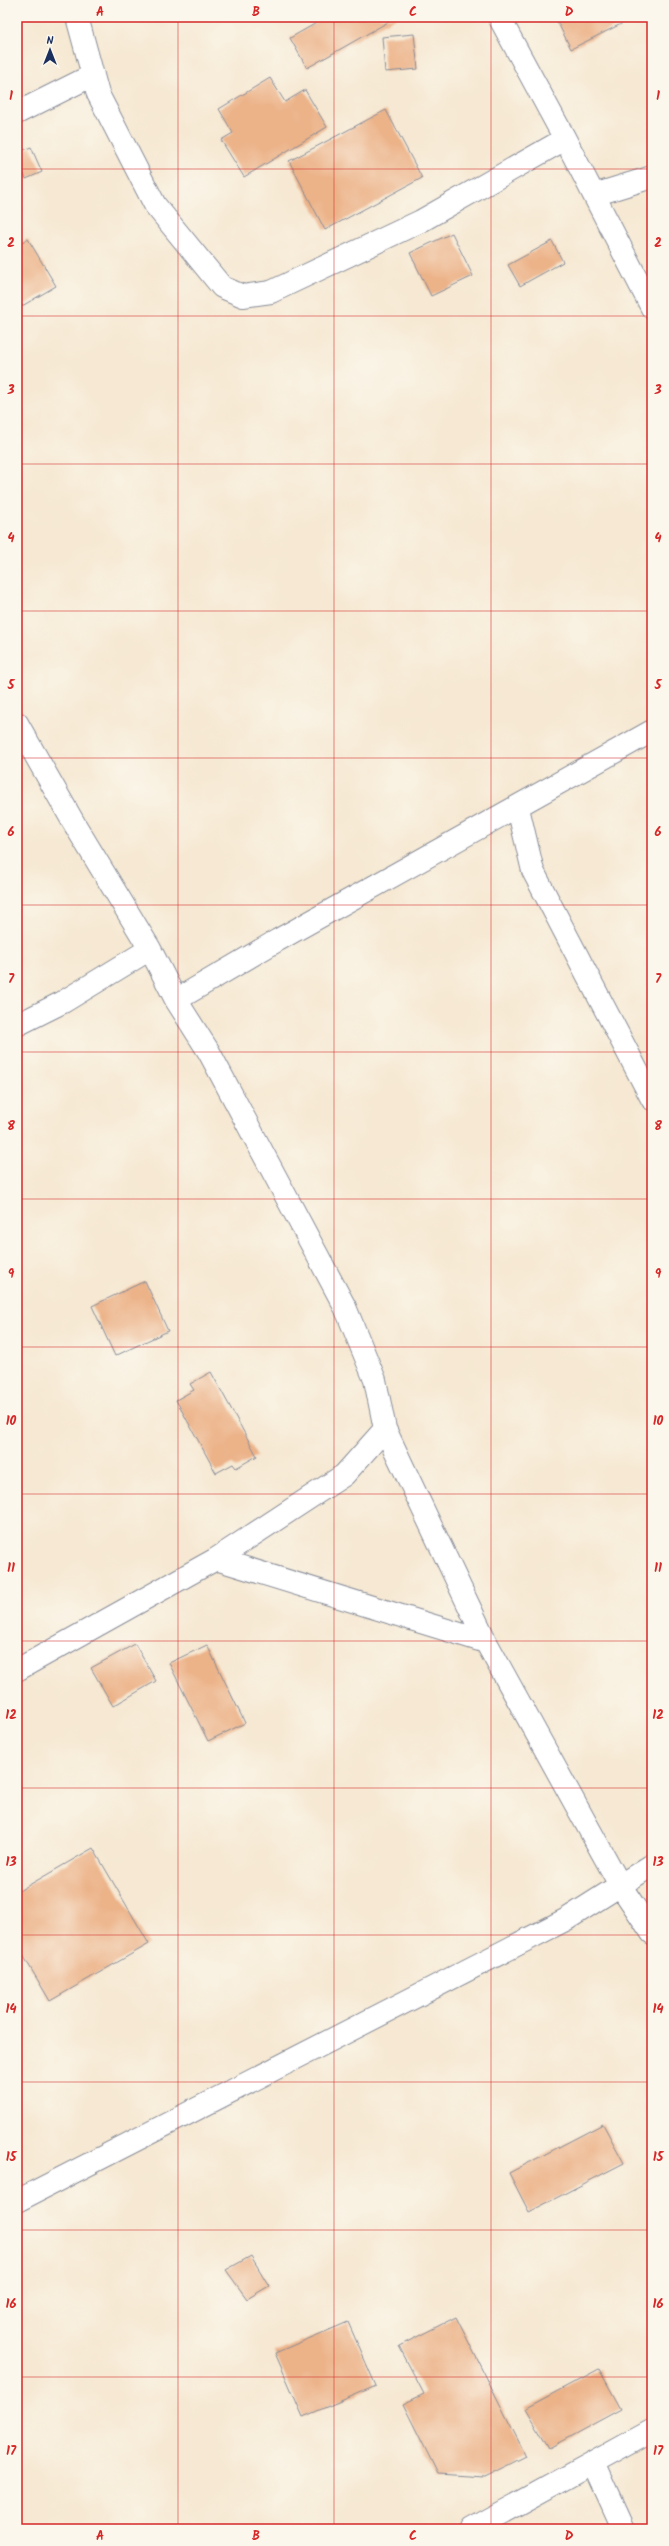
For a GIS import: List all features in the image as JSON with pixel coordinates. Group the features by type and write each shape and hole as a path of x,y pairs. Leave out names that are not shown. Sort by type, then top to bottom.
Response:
{"street":[{"path":"77,17 98,94 155,205 222,287 243,296 271,292 421,221 565,139"},
{"path":"498,17 565,139 652,308"},
{"path":"17,114 93,76"},
{"path":"594,194 652,177"},
{"path":"17,722 75,825 150,949 176,1000 209,1052 346,1308 374,1380 385,1430 486,1642 620,1885 652,1933"},
{"path":"176,1000 278,940 518,808 652,731"},
{"path":"518,808 533,871 652,1099"},
{"path":"17,1025 63,1002 150,949"},
{"path":"17,1670 216,1559 344,1475 385,1430"},
{"path":"216,1559 486,1642"},
{"path":"17,2201 567,1919 652,1865"},
{"path":"472,2529 652,2430"},
{"path":"593,2463 623,2529"}],"building":[{"path":"327,17 397,17 307,68 290,38"},
{"path":"555,17 635,17 571,49"},
{"path":"414,34 418,69 385,72 382,37"},
{"path":"270,78 285,102 305,90 327,127 244,177 221,140 233,133 219,109"},
{"path":"386,110 422,178 325,230 289,161"},
{"path":"31,147 42,172 26,179 17,159 17,153"},
{"path":"452,233 473,276 431,296 410,253"},
{"path":"28,239 56,286 17,309 17,245"},
{"path":"552,241 563,262 520,286 508,265"},
{"path":"145,1281 168,1331 115,1356 92,1306"},
{"path":"211,1372 257,1456 236,1468 233,1464 216,1473 176,1400 194,1390 190,1384"},
{"path":"135,1644 156,1681 113,1706 91,1668"},
{"path":"207,1645 245,1723 208,1741 169,1663"},
{"path":"93,1848 149,1944 50,2001 17,1945 17,1892"},
{"path":"603,2124 624,2163 529,2212 509,2173"},
{"path":"251,2256 269,2286 247,2299 226,2270"},
{"path":"456,2317 526,2456 484,2477 438,2474 403,2404 424,2394 399,2346"},
{"path":"348,2322 376,2386 303,2417 275,2353"},
{"path":"599,2369 621,2409 549,2448 526,2408"}]}
